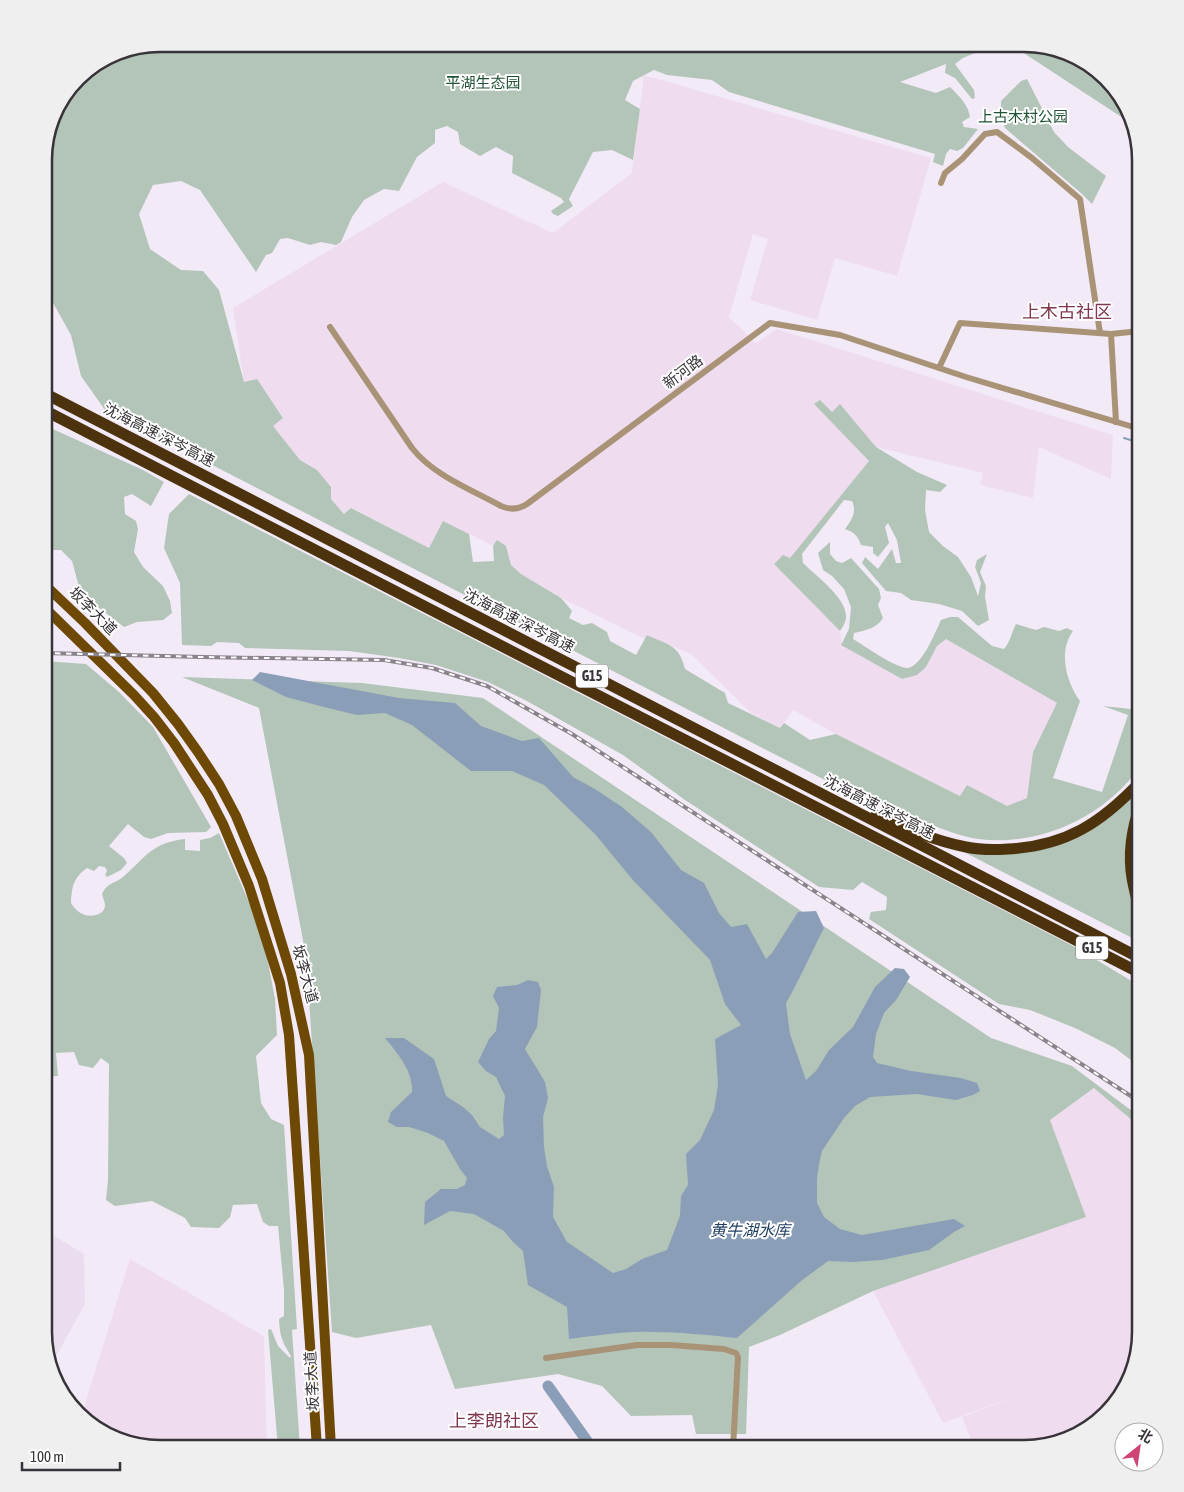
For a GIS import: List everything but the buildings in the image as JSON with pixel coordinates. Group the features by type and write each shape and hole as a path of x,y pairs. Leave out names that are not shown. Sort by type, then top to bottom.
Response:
{"highway":[{"name":"沈海高速 深岑高速","path":"53,398 1132,954"},
{"name":"沈海高速 深岑高速","path":"53,415 1043,922"},
{"path":"741,752 913,830 967,848 1020,848 1060,840 1079,831 1109,812 1132,790"},
{"path":"1132,844 1130,859 1132,878"},
{"path":"1043,922 1132,975"},
{"name":"G15","path":"1043,922 1132,969"}],"main road":[{"name":"坂李大道","path":"53,592 153,693 198,752 219,784 236,816 262,879 291,974 309,1055 331,1440"},
{"name":"坂李大道","path":"53,615 134,695 154,717 187,762 208,795 223,824 249,886 280,983 289,1035 316,1440"}],"street":[{"path":"941,183 945,173 962,159 986,134 998,132 1080,199 1100,333"},
{"name":"新河路","path":"330,327 412,448 423,461 445,476 510,509 519,508 527,504 770,322 840,335 939,368 1132,427"},
{"path":"939,368 960,323 1110,334 1132,332"},
{"path":"1110,334 1116,422"},
{"path":"546,1358 637,1345 672,1345 732,1351 738,1357 734,1440"}],"shaded area":[{"path":"644,75 931,158 897,276 835,258 817,320 750,300 768,239 753,234 729,317 756,343 777,329 1113,435 1111,479 1039,447 1033,498 980,485 983,473 876,447 840,405 832,412 814,404 869,461 790,558 774,564 840,631 842,645 902,679 926,667 937,646 946,639 1058,703 1033,752 1027,798 1007,806 967,785 961,796 836,734 793,710 780,728 750,712 692,655 647,635 645,639 561,598 521,574 511,565 506,546 497,541 493,546 443,521 429,548 352,508 344,514 331,499 317,470 300,460 272,426 283,417 257,380 244,382 233,308 443,182 553,233 632,173"},
{"path":"1095,1088 1132,1120 1132,1332 1128,1360 1117,1386 1105,1403 1095,1413 1071,1428 1052,1436 1038,1439 971,1440 962,1417 1035,1389 943,1423 873,1291 953,1262 1050,1120"},
{"path":"52,1235 84,1254 85,1304 55,1358 52,1332"},
{"path":"130,1259 264,1336 267,1440 146,1439 126,1434 113,1428 100,1421 84,1408"}],"green space":[{"name":"平湖生态园","path":"153,53 975,53 955,64 974,90 975,98 972,99 955,78 945,73 946,64 900,82 936,93 950,87 963,100 969,112 970,117 962,122 964,127 978,129 963,148 957,151 950,149 946,154 943,166 933,162 935,154 729,92 712,80 667,75 654,70 633,81 625,100 640,109 633,160 612,150 593,152 569,199 573,206 558,216 551,211 564,202 561,198 512,173 513,156 496,147 480,156 460,144 458,132 447,126 435,130 435,143 417,157 399,191 384,189 364,200 352,217 341,242 336,245 321,242 310,245 288,238 280,239 272,253 266,255 256,272 200,190 181,181 153,185 139,214 150,249 181,270 203,271 219,290 244,382 257,379 283,418 273,426 300,460 317,470 331,487 331,499 344,514 351,508 429,548 443,521 469,534 473,562 494,561 493,546 497,540 506,546 511,565 521,574 561,598 572,611 569,618 583,625 592,623 607,632 610,641 636,655 647,635 672,646 683,661 685,669 725,693 728,703 780,728 784,723 810,740 836,734 960,796 967,785 1007,806 1027,798 1033,752 1057,703 946,639 937,646 926,667 917,675 902,679 841,645 849,629 851,607 844,589 832,576 823,570 818,553 830,542 830,554 836,561 842,563 851,558 879,589 881,598 878,605 883,618 874,627 854,633 853,639 896,665 908,668 913,666 928,647 941,620 950,617 958,617 992,646 1004,649 1016,624 1036,630 1044,627 1059,631 1067,628 1073,631 1068,639 1065,657 1071,685 1080,701 1053,778 1102,792 1128,715 1103,706 1132,709 1132,777 1108,800 1089,814 1069,825 1047,833 1024,838 978,839 950,832 923,822 825,780 105,410 81,376 71,335 53,303 53,146 56,132 71,100 84,84 100,71 132,56"},
{"path":"1024,53 1038,53 1052,56 1078,67 1100,84 1113,100 1122,117"},
{"name":"上古木村公园","path":"1027,79 1054,132 1068,147 1106,176 1092,204 1005,128 1001,116 1001,101 1021,81"},
{"path":"820,400 832,412 840,404 876,447 917,472 947,485 940,492 926,490 925,510 929,532 958,557 971,577 978,596 981,583 975,567 977,560 987,554 980,572 986,586 985,597 989,620 978,626 962,611 939,604 911,600 901,593 886,591 862,563 865,557 878,569 892,549 896,563 901,563 897,540 888,523 885,527 889,543 878,557 873,553 873,547 861,545 855,535 845,529 852,519 854,512 852,501 844,500 802,554 803,563 829,587 845,610 845,622 840,631 774,564 783,555 790,558 869,461 814,404"},
{"path":"53,429 143,470 164,482 151,506 132,494 124,497 125,514 136,521 138,529 134,552 143,567 163,586 170,601 172,613 163,620 137,622 124,627 81,594 72,561 61,550 53,550"},
{"path":"189,494 1075,947 1132,981 1132,1061 1115,1048 1075,1028 1030,1010 999,1004 869,919 871,912 886,910 887,897 862,882 853,890 819,887 685,800 623,755 525,700 488,682 436,665 349,651 245,648 239,643 217,642 211,646 182,645 180,583 164,548 169,514"},
{"path":"53,662 86,664 119,692 153,727 211,827 206,832 168,833 151,839 144,837 128,824 109,846 124,858 127,863 121,870 107,877 105,875 107,871 105,867 99,866 94,871 87,868 76,879 71,903 82,914 90,916 98,914 104,910 105,904 102,894 107,887 123,877 150,852 164,844 185,839 185,850 200,851 200,840 210,838 219,833 251,907 267,957 275,999 277,1035 256,1056 261,1103 271,1119 284,1125 297,1329 292,1330 299,1440 277,1440 268,1330 271,1329 278,1346 290,1358 291,1356 282,1339 279,1325 279,1319 284,1316 284,1290 278,1226 269,1226 263,1222 257,1204 233,1205 230,1217 219,1228 191,1227 185,1218 152,1201 115,1206 106,1200 108,1180 109,1064 101,1058 93,1068 79,1065 74,1052 56,1053 58,1076 52,1076"},
{"path":"182,677 362,683 483,698 991,1038 1072,1066 1132,1111 1132,1120 1094,1088 1050,1120 1086,1217 873,1291 780,1335 749,1347 746,1434 696,1434 692,1415 631,1416 602,1386 558,1374 455,1389 431,1325 356,1338 332,1332 306,956 259,708"},
{"path":"1132,794 1132,812 1127,834 1129,876 1132,887 1132,938 958,849 1055,845"}],"water":[{"name":"黄牛湖水库","path":"260,672 399,698 455,703 481,726 522,741 539,738 573,777 622,807 651,832 681,870 704,883 719,913 731,927 747,924 766,959 772,953 798,912 816,911 824,928 786,1003 790,1034 806,1080 816,1071 829,1050 853,1027 875,987 895,968 904,969 910,977 896,1000 884,1013 876,1034 873,1057 877,1063 911,1071 961,1078 977,1083 980,1091 956,1100 917,1094 870,1097 855,1106 844,1118 822,1151 817,1179 817,1203 824,1217 840,1229 862,1235 954,1219 965,1226 929,1250 882,1260 828,1261 801,1281 737,1338 683,1333 641,1332 569,1339 567,1307 528,1285 523,1251 504,1231 474,1214 450,1211 424,1225 425,1202 441,1189 457,1189 465,1185 467,1178 444,1141 428,1133 409,1127 397,1127 388,1122 391,1112 412,1092 412,1084 400,1057 385,1038 404,1038 434,1059 446,1096 472,1115 480,1127 499,1139 504,1135 505,1096 496,1077 486,1071 478,1062 489,1039 496,1031 499,1008 493,996 497,987 517,985 528,980 538,982 541,990 537,1027 525,1049 545,1082 548,1098 543,1117 544,1147 547,1166 554,1187 553,1217 567,1242 613,1273 626,1269 642,1259 667,1250 680,1216 681,1196 688,1185 686,1154 700,1140 714,1110 718,1085 715,1039 741,1025 725,1004 710,960 632,879 595,834 544,785 512,771 471,771 412,725 385,713 357,715 286,697 252,680"}],"waterway":[{"path":"1124,438 1132,440"},
{"path":"548,1386 586,1440"}],"railway":[{"path":"53,653 384,660 432,668 487,686 572,734 1132,1097"}],"district":[{"name":"上木古社区","path":"1067,312"},
{"name":"上李朗社区","path":"494,1421"}]}
